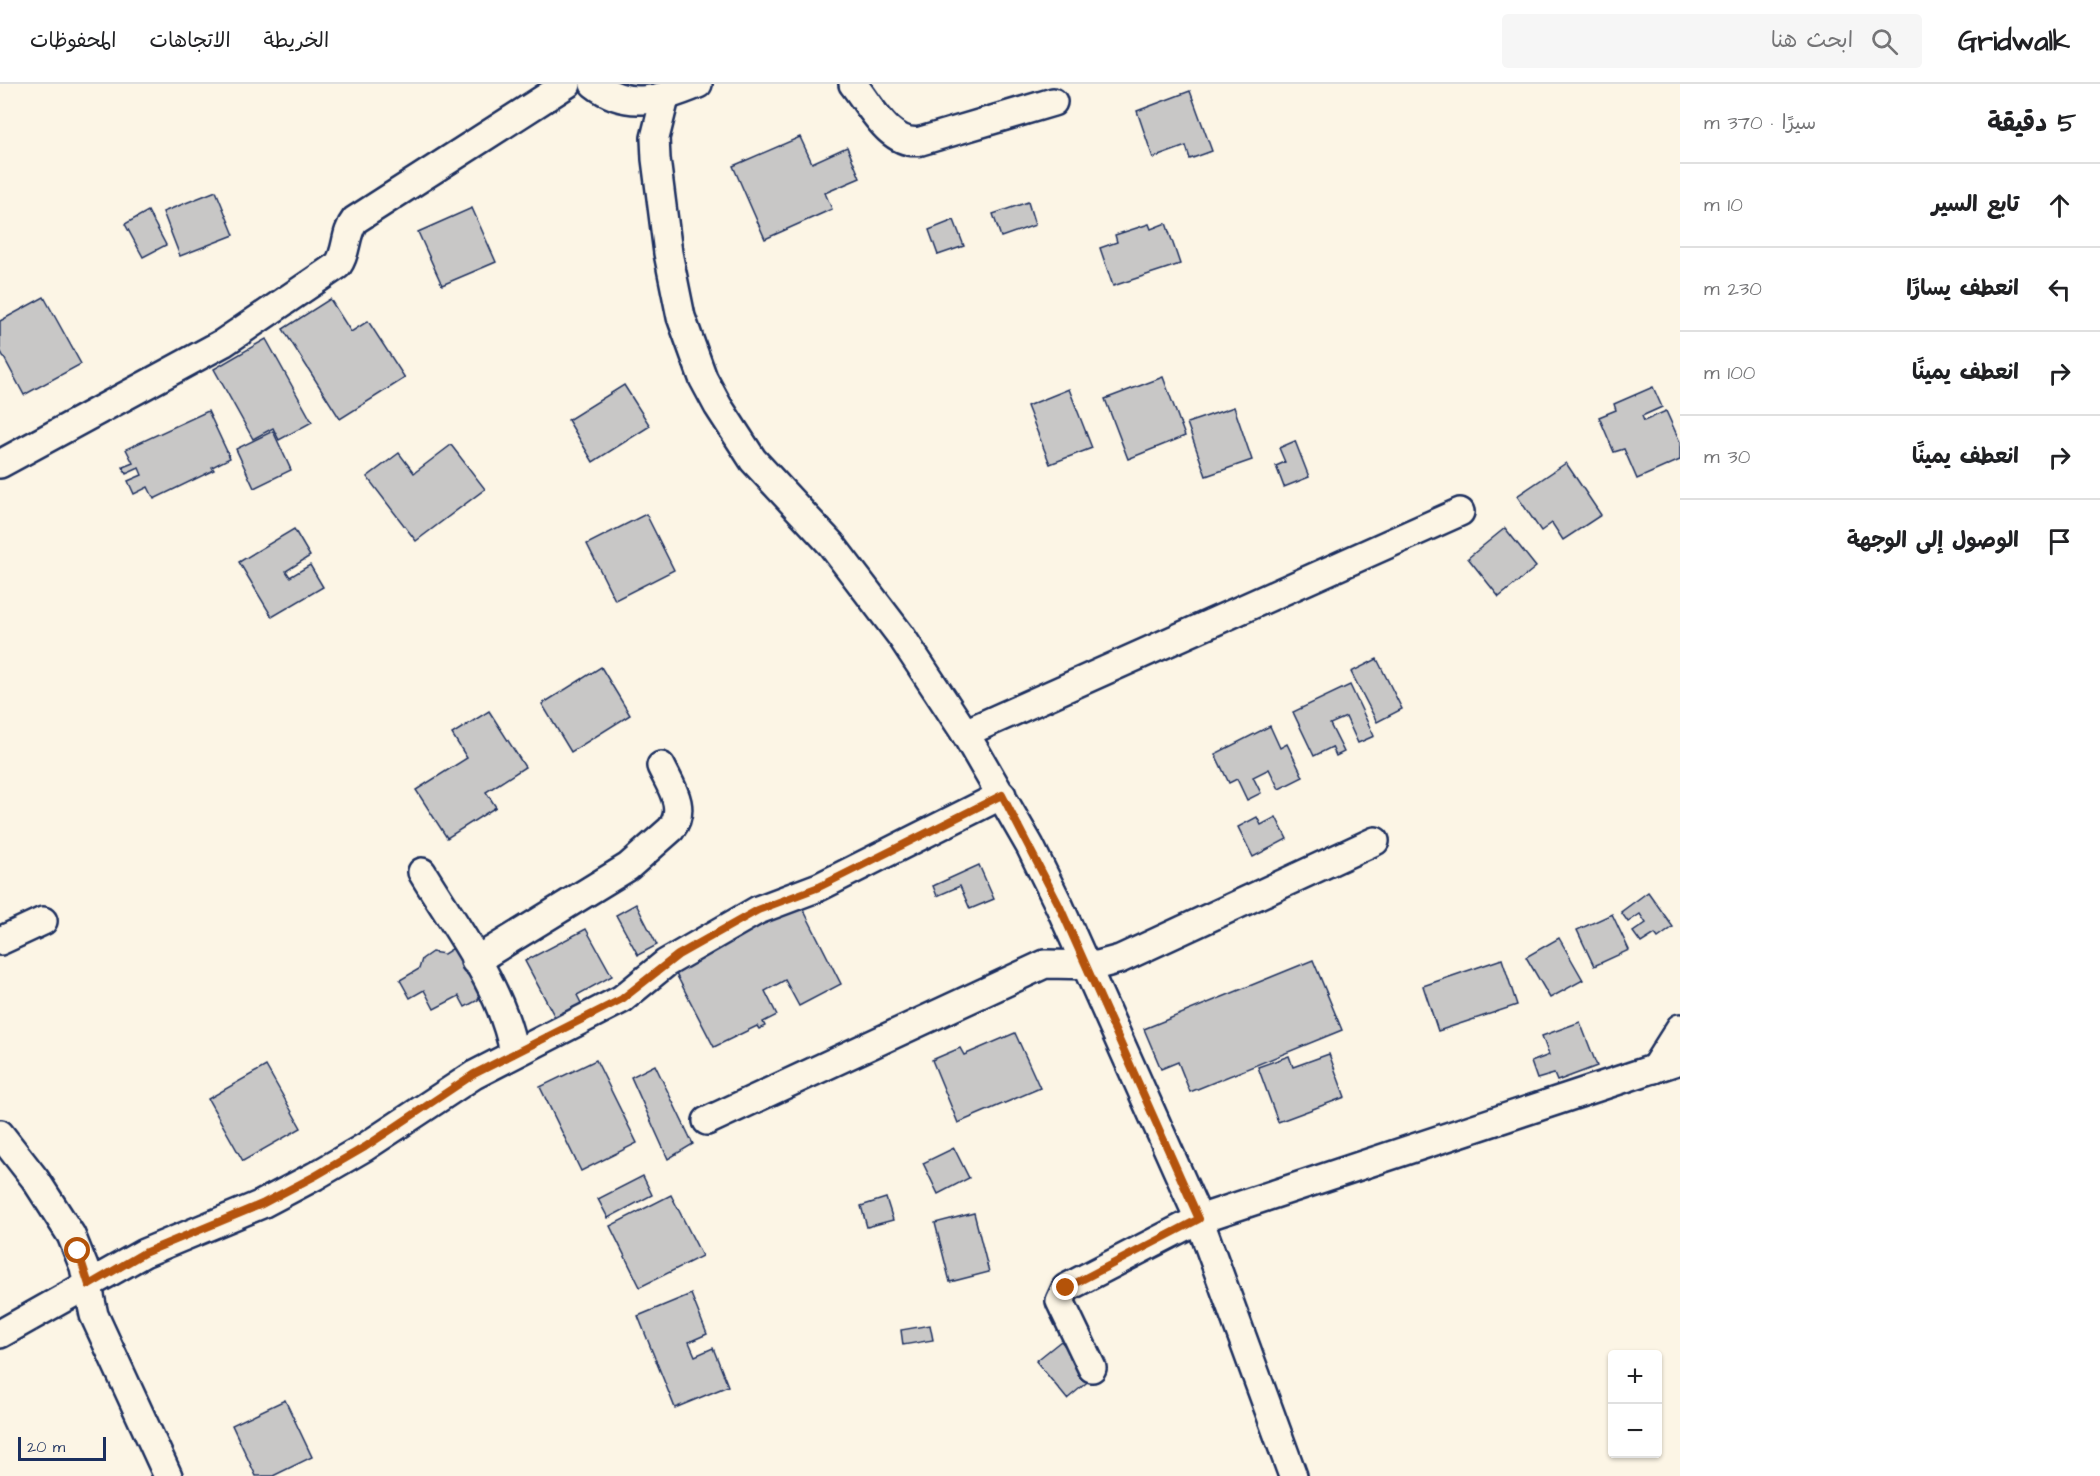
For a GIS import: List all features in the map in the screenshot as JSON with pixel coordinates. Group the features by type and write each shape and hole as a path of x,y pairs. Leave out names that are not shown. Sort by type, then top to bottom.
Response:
{"street":[{"path":"0,464 204,354 261,319 338,265 345,252 349,227 354,220 567,84"},
{"path":"594,84 611,95 629,101 647,102 665,98 698,84"},
{"path":"853,84 893,135 906,142 921,141 1053,102"},
{"path":"665,98 656,138 656,159 668,253 681,317 703,378 753,460 831,544 867,589 934,684 1002,795 1054,895 1199,1219 1293,1476"},
{"path":"965,733 1460,512"},
{"path":"475,961 628,867 664,836 676,823 679,807 661,766"},
{"path":"0,1334 144,1253 262,1204 315,1176 373,1142 454,1086 622,999 672,959 758,910 819,887 1002,795"},
{"path":"706,1121 1045,964 1098,965 1120,959 1375,841"},
{"path":"423,872 502,1008 514,1053"},
{"path":"0,941 43,921"},
{"path":"1654,1069 1680,1028"},
{"path":"1092,1368 1060,1301 1063,1292 1199,1219 1680,1060"},
{"path":"0,1134 54,1206 78,1251 89,1285 94,1315 168,1476"}],"building":[{"path":"1190,91 1212,151 1190,159 1186,146 1153,158 1137,111"},
{"path":"800,137 812,163 847,147 860,178 825,193 832,209 765,239 733,166"},
{"path":"216,191 234,235 180,256 163,212"},
{"path":"1028,202 1035,225 1001,237 993,214"},
{"path":"472,208 496,262 442,285 418,232"},
{"path":"148,211 166,245 143,257 125,224"},
{"path":"954,220 964,246 938,255 929,230"},
{"path":"1166,223 1180,264 1113,286 1100,248 1117,242 1115,235 1149,224 1151,229"},
{"path":"44,297 81,364 24,395 0,350 0,321"},
{"path":"330,299 351,332 368,321 405,378 340,419 283,329"},
{"path":"266,339 312,422 279,440 273,428 253,439 214,369"},
{"path":"1163,377 1185,436 1128,459 1105,399"},
{"path":"624,385 650,426 593,462 568,420"},
{"path":"1653,387 1662,407 1642,416 1644,421 1666,411 1680,442 1680,460 1637,479 1624,449 1614,452 1599,417 1616,410 1614,404"},
{"path":"1069,389 1092,448 1050,464 1027,406"},
{"path":"1234,407 1252,460 1206,476 1187,423"},
{"path":"208,411 230,458 212,467 214,470 154,499 148,487 134,494 128,481 142,475 139,468 126,474 123,467 133,463 126,449"},
{"path":"273,431 291,470 254,488 236,449"},
{"path":"1295,441 1309,477 1284,487 1276,466 1285,462 1279,448"},
{"path":"451,445 485,489 416,541 367,477 399,453 414,473"},
{"path":"1566,463 1601,515 1563,540 1552,523 1541,531 1517,496"},
{"path":"646,514 674,570 615,600 587,544"},
{"path":"1505,528 1536,567 1499,597 1468,558"},
{"path":"294,529 310,556 286,571 290,577 310,565 323,587 272,617 239,562"},
{"path":"1377,659 1402,709 1377,722 1351,672"},
{"path":"601,667 630,715 571,752 542,704"},
{"path":"1350,685 1374,736 1358,743 1346,717 1330,724 1344,752 1336,756 1332,747 1314,756 1293,712"},
{"path":"489,711 525,767 486,792 496,807 447,838 416,790 467,758 452,734"},
{"path":"1270,726 1280,748 1287,744 1303,777 1279,789 1269,769 1253,777 1261,793 1247,800 1237,779 1229,783 1215,754"},
{"path":"1257,817 1261,825 1276,817 1287,839 1253,857 1238,827"},
{"path":"979,865 994,899 970,909 960,886 937,896 933,886"},
{"path":"1648,892 1673,927 1658,938 1655,934 1641,943 1633,932 1646,923 1640,914 1628,922 1621,912"},
{"path":"800,903 841,984 799,1006 785,980 765,991 777,1015 763,1022 765,1026 759,1029 757,1026 714,1047 674,970"},
{"path":"636,904 657,945 638,955 616,915"},
{"path":"1612,914 1629,950 1594,966 1577,930"},
{"path":"586,929 612,976 577,995 582,1005 556,1019 525,961"},
{"path":"1559,938 1583,980 1550,998 1526,957"},
{"path":"458,945 483,988 478,1000 465,1007 459,996 434,1009 424,990 410,998 400,980 419,969 422,959 432,952 444,954"},
{"path":"1502,959 1517,1005 1438,1031 1423,986"},
{"path":"1313,960 1342,1030 1190,1092 1178,1062 1161,1069 1144,1029"},
{"path":"1580,1022 1597,1066 1557,1081 1554,1074 1537,1079 1531,1062 1549,1055 1542,1036"},
{"path":"1015,1033 1040,1088 958,1123 932,1060 960,1048 964,1055"},
{"path":"1329,1054 1345,1097 1278,1122 1258,1067 1289,1056 1293,1067"},
{"path":"596,1060 637,1143 581,1171 540,1087"},
{"path":"655,1065 693,1144 668,1159 631,1077"},
{"path":"266,1066 301,1128 243,1161 208,1099"},
{"path":"954,1148 969,1178 938,1194 923,1163"},
{"path":"643,1176 652,1195 608,1218 598,1199"},
{"path":"671,1195 702,1256 640,1287 610,1226"},
{"path":"886,1198 893,1220 867,1227 861,1206"},
{"path":"974,1213 989,1272 950,1282 935,1223"},
{"path":"691,1294 707,1334 689,1342 695,1356 713,1348 728,1386 675,1408 638,1316"},
{"path":"930,1325 933,1340 903,1345 901,1330"},
{"path":"1061,1341 1091,1379 1067,1399 1036,1361"},
{"path":"285,1400 312,1457 273,1476 256,1476 232,1425"}],"route":[{"path":"78,1251 89,1285 144,1253 262,1204 365,1147 435,1098 493,1063 622,999 678,955 758,910 819,887 1002,795 1059,905 1199,1219 1066,1288"}]}
